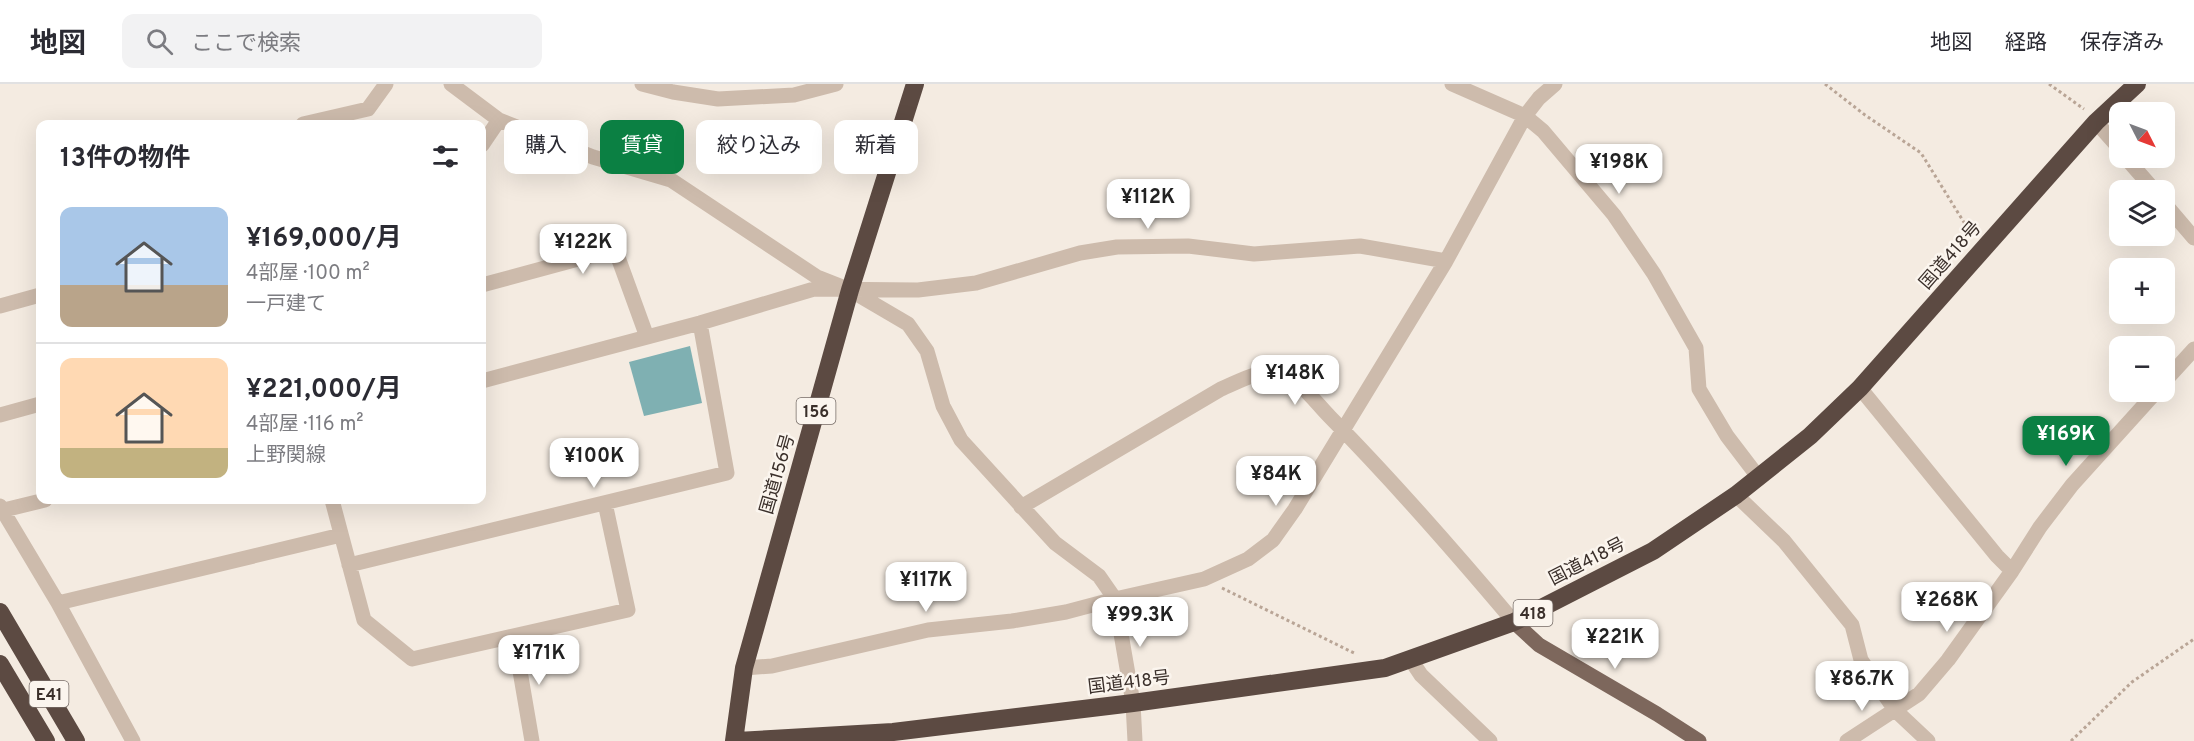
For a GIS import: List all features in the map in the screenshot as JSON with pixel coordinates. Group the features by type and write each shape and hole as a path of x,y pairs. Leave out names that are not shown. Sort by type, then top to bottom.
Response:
{"highway":[{"name":"国道156号","path":"735,741 744,668 850,290 915,84"},
{"name":"国道418号","path":"735,741 892,732 1133,703 1385,668 1514,622 1653,551 1736,495 1810,436 1860,388 2096,122 2137,84"},
{"name":"E41","path":"0,612 76,741"},
{"name":"E41","path":"0,664 46,741"}],"main road":[{"path":"1514,622 1539,645 1699,741"}],"street":[{"path":"320,120 368,109 386,84"},
{"path":"451,84 499,120 593,157 671,180 817,277 850,290 908,324 927,351 943,406 961,440 1055,543 1099,576 1115,598 1133,703 1135,741"},
{"path":"642,84 673,92 718,99 794,95 836,84"},
{"path":"1452,84 1525,116 1543,131 1614,214 1654,274 1696,348 1699,389 1727,435 1759,478"},
{"path":"744,668 772,666 928,630 1012,621 1066,612 1115,598 1204,579 1248,559 1273,540 1295,509 1446,261 1525,116 1539,98 1555,84"},
{"path":"486,139 499,120"},
{"path":"2096,122 2109,137"},
{"path":"2135,168 2145,180"},
{"path":"2175,216 2194,238"},
{"path":"486,380 700,323 814,289 918,290 976,284 1080,253 1117,247 1188,246 1254,254 1360,246 1446,261"},
{"path":"486,284 615,249 647,337"},
{"path":"0,306 36,296"},
{"path":"349,565 727,473 700,323"},
{"path":"2175,370 2194,349"},
{"path":"1021,507 1221,389 1257,373 1281,373 1294,381 1343,430 1474,574 1514,622"},
{"path":"1860,388 1997,556 2012,571"},
{"path":"1847,741 1919,694 1941,669 2072,485 2147,402"},
{"path":"0,415 36,405"},
{"path":"1736,495 1784,542 1852,625 1861,660 1895,710 1928,741"},
{"path":"36,502 1,509 58,603 133,741"},
{"path":"333,504 364,620 412,659 628,610 605,503"},
{"path":"58,603 341,535"},
{"path":"514,636 532,741"},
{"path":"1411,660 1421,675 1490,741"}],"path":[{"path":"1825,84 1865,115 1921,153 1965,224 1988,244"},
{"path":"2049,84 2084,109 2096,122"},
{"path":"1204,579 1385,668"},
{"path":"2071,741 2132,682 2194,639"}],"water":[{"path":"690,346 702,403 644,416 629,362"}]}
